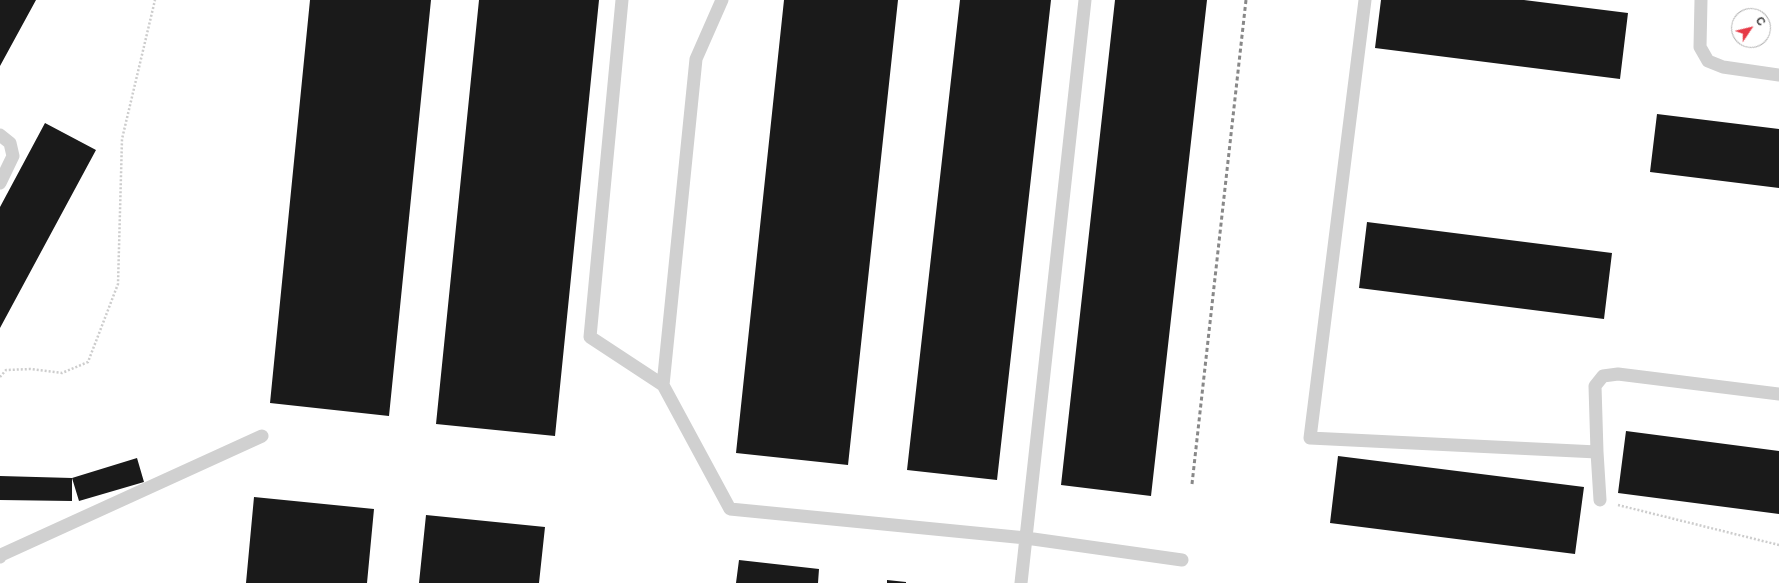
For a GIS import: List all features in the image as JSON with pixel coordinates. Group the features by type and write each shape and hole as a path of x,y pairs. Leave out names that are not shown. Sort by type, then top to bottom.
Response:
{"lane":[{"path":"622,0 590,337 663,385 730,509 1026,538 1182,560"},
{"path":"663,385 696,59 722,0"},
{"path":"1021,583 1085,0"},
{"path":"1365,0 1310,438 1597,452"},
{"path":"1701,0 1700,47 1708,61 1723,67 1779,75"},
{"path":"0,135 10,143 13,156 0,182"},
{"path":"1600,500 1595,386 1602,376 1618,374 1779,394"},
{"path":"0,557 1,555 262,436"}],"path":[{"path":"0,377 6,370 30,369 62,373 88,362 118,284 122,139 155,0"},
{"path":"1600,500 1779,545"}],"building":[{"path":"0,0 36,0 0,66"},
{"path":"310,0 431,0 389,416 270,403"},
{"path":"479,0 599,0 555,436 436,424"},
{"path":"784,0 898,0 848,465 736,453"},
{"path":"960,0 1051,0 997,480 907,470"},
{"path":"1115,0 1207,0 1151,496 1061,485"},
{"path":"1381,0 1524,0 1628,13 1620,79 1375,48"},
{"path":"1657,114 1779,129 1779,188 1650,172"},
{"path":"45,123 96,150 0,328 0,207"},
{"path":"1367,222 1612,253 1604,319 1359,288"},
{"path":"1626,431 1779,451 1779,514 1618,493"},
{"path":"1338,456 1584,487 1575,554 1330,523"},
{"path":"137,458 144,482 79,501 72,478"},
{"path":"0,476 72,478 72,501 0,500"},
{"path":"254,497 374,509 367,583 246,583"},
{"path":"426,515 545,527 539,583 419,583"},
{"path":"739,560 819,569 818,583 736,583"},
{"path":"887,580 906,582 906,583 887,583"}],"railway":[{"path":"1192,484 1246,0"}]}
